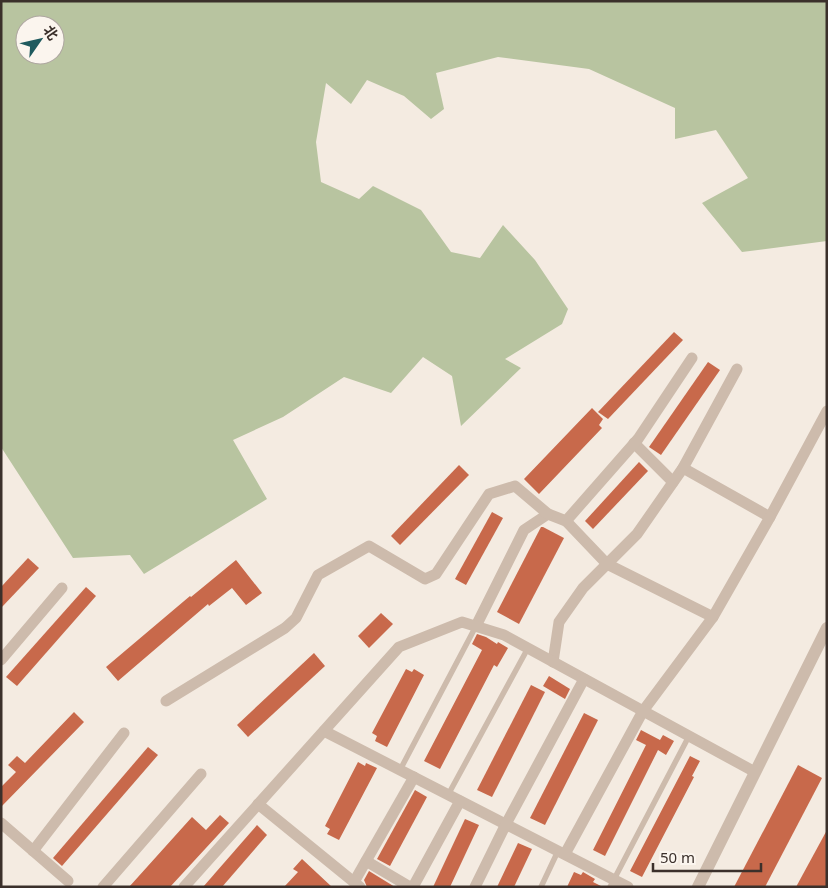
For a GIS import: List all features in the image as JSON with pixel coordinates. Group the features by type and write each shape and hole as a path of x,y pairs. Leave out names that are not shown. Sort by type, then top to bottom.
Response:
{"street":[{"path":"566,521 634,444 692,358"},
{"path":"553,662 559,622 583,588 637,534 683,468 737,369"},
{"path":"562,853 643,711 713,617 827,411"},
{"path":"634,444 673,482"},
{"path":"683,468 770,517"},
{"path":"166,701 285,628 296,618 318,575 369,546 425,579 436,574 489,494 515,486 548,514 566,521 607,564 713,617"},
{"path":"476,626 524,530 548,514"},
{"path":"1,660 62,588"},
{"path":"184,887 399,647 462,622 504,635 755,772"},
{"path":"698,887 827,628"},
{"path":"475,887 506,824 584,679"},
{"path":"324,731 562,853 611,883 628,887"},
{"path":"33,851 124,733"},
{"path":"103,887 201,774"},
{"path":"258,804 357,884 366,861 414,777"},
{"path":"366,861 412,887 460,800"},
{"path":"1,823 68,885"}],"lane":[{"path":"400,770 476,626"},
{"path":"448,795 528,648"},
{"path":"611,883 689,736"},
{"path":"540,887 562,853"}],"green space":[{"path":"1,1 827,1 827,241 742,252 702,203 748,178 716,130 675,139 675,108 589,69 498,57 436,73 444,109 431,119 404,96 367,80 351,104 326,83 316,142 321,182 359,199 373,186 421,210 451,252 480,258 503,225 535,260 568,309 562,324 505,359 521,368 461,426 452,376 423,357 391,393 344,377 283,417 233,440 267,499 144,574 130,555 73,558 1,447"}],"building":[{"path":"674,332 683,340 608,419 598,412"},
{"path":"708,362 720,370 661,455 649,447"},
{"path":"592,408 603,419 599,425 602,428 539,494 524,479"},
{"path":"639,462 648,471 593,529 585,521"},
{"path":"459,465 469,475 400,545 391,536"},
{"path":"492,512 503,518 466,585 455,579"},
{"path":"541,527 564,538 519,624 497,612"},
{"path":"28,558 39,568 1,608 1,587"},
{"path":"236,560 262,593 246,605 232,588 209,606 208,604 118,681 106,667"},
{"path":"86,587 96,596 17,686 6,677"},
{"path":"381,613 393,624 369,648 358,636"},
{"path":"477,634 508,648 497,667 494,665 440,769 424,761 482,650 472,644"},
{"path":"314,653 325,666 248,737 237,725"},
{"path":"406,669 412,672 414,669 424,675 387,747 375,741 377,736 372,733"},
{"path":"549,676 570,689 565,699 543,686"},
{"path":"531,685 545,692 492,797 477,790"},
{"path":"74,712 84,722 1,807 1,787 16,772 8,765 17,756 25,763"},
{"path":"584,713 598,720 545,825 530,818"},
{"path":"641,730 660,740 663,735 674,741 666,755 658,750 605,856 593,850 646,745 636,740"},
{"path":"148,747 158,755 62,866 53,858"},
{"path":"690,756 700,761 692,776 694,777 642,877 630,871"},
{"path":"358,762 365,766 366,763 377,768 339,840 327,834 330,829 325,826"},
{"path":"798,765 822,778 765,887 734,887"},
{"path":"415,790 427,797 390,866 377,859"},
{"path":"220,815 229,823 170,887 129,887 192,817 206,830"},
{"path":"465,819 479,825 450,887 433,887"},
{"path":"257,825 267,835 222,887 203,887"},
{"path":"827,830 827,887 796,887"},
{"path":"518,843 532,849 514,887 497,887"},
{"path":"302,859 332,887 284,887 298,872 293,869"},
{"path":"369,871 395,887 367,887 364,880"},
{"path":"574,872 581,875 583,872 595,879 593,882 603,887 567,887"}]}
